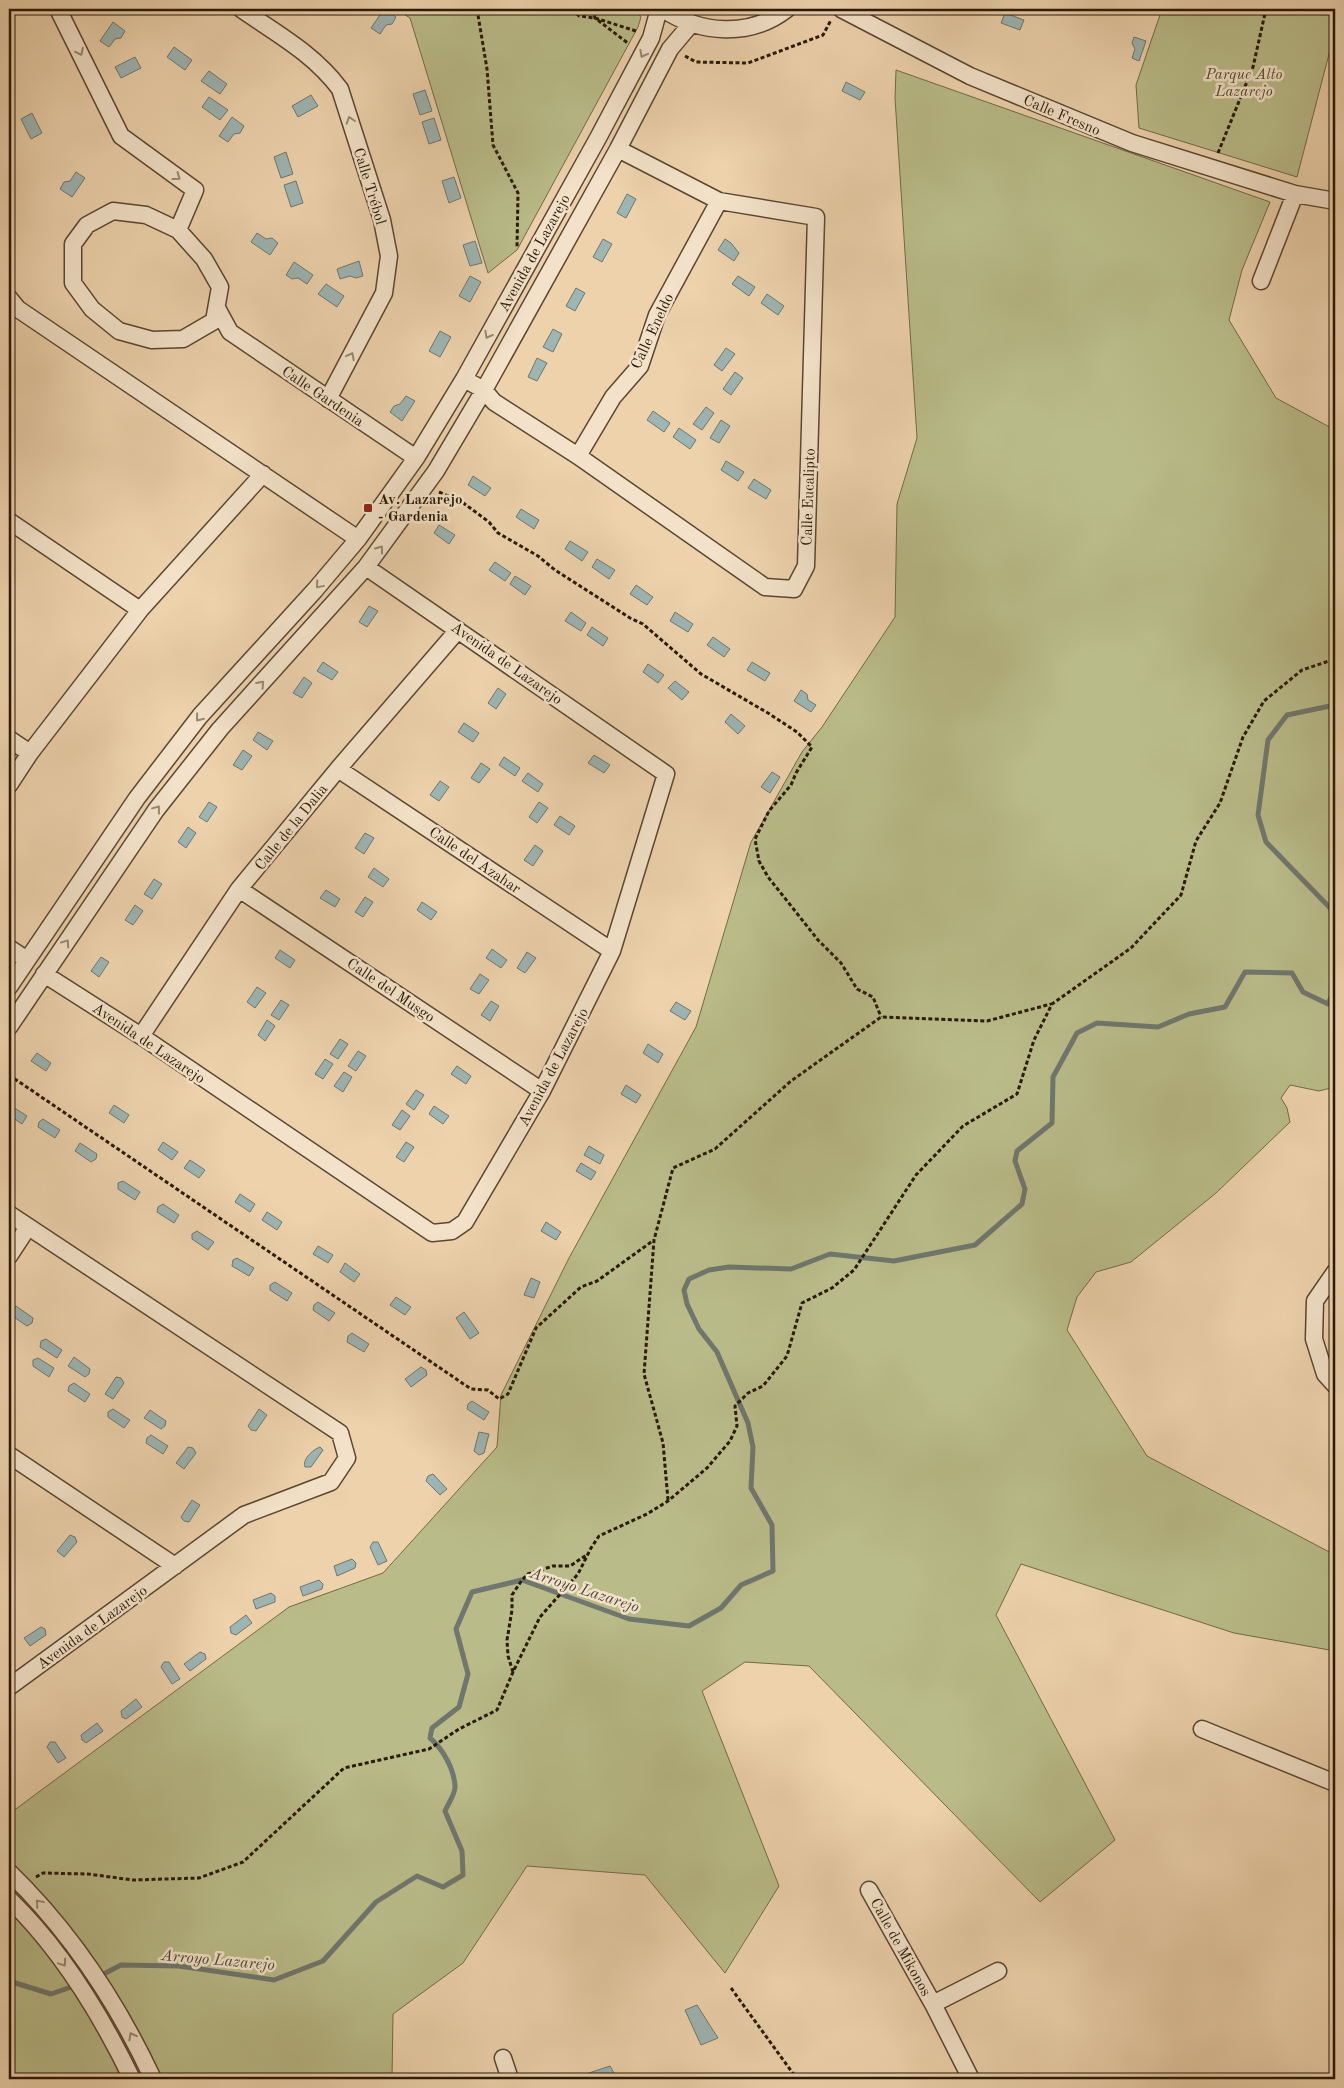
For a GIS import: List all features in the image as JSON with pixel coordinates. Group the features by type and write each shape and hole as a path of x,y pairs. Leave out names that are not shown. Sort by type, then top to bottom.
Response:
{"street":[{"path":"58,9 121,136 195,190 178,230"},
{"name":"Calle Trébol","path":"241,9 308,54 326,71 340,89 382,220 389,256 384,294 328,399"},
{"path":"661,9 691,24 720,30 750,27 778,16 786,9"},
{"name":"Avenida de Lazarejo","path":"9,987 137,798 200,716 358,539 416,458 464,379 651,38 661,9"},
{"name":"Calle Fresno","path":"837,12 970,76 1132,143 1295,194 1335,201"},
{"name":"Avenida de Lazarejo","path":"9,1027 156,810 220,729 366,567 426,484 484,390 618,149 670,48 691,24"},
{"name":"Calle Eucalipto","path":"464,379 484,390 494,402 578,456 765,587 794,589 806,566 816,217 719,201 618,149"},
{"path":"1260,281 1295,194"},
{"name":"Calle Eneldo","path":"578,456 613,397 640,366 658,315 719,201"},
{"path":"113,211 146,215 178,230 204,259 220,288 217,308 214,321 200,331 183,339 152,340 119,331 92,309 73,283 73,244 86,225 113,211"},
{"path":"9,298 18,310 358,539"},
{"name":"Calle Gardenia","path":"217,308 230,332 416,458"},
{"path":"200,331 230,332"},
{"path":"9,784 30,753 140,610 263,474"},
{"path":"9,521 140,610"},
{"name":"Avenida de Lazarejo","path":"44,974 141,1036 432,1233 452,1231 465,1222 542,1091 612,952 666,774 366,567"},
{"name":"Calle de la Dalia","path":"141,1036 239,889 338,769 458,630"},
{"path":"9,738 30,753"},
{"name":"Calle del Azahar","path":"338,769 612,952"},
{"name":"Calle del Musgo","path":"239,889 542,1091"},
{"path":"9,948 27,960"},
{"name":"Avenida de Lazarejo","path":"9,1214 340,1433 347,1458 331,1482 244,1515 9,1687"},
{"path":"9,1256 28,1226"},
{"path":"1335,1272 1315,1301 1314,1339 1325,1374 1335,1384"},
{"path":"9,1455 175,1566"},
{"path":"1202,1729 1335,1783"},
{"path":"9,1872 31,1893 73,1943 113,2002 153,2079"},
{"name":"Calle de Mikonos","path":"869,1890 933,2004 971,2079"},
{"path":"9,1898 57,1954 97,2012 132,2079"},
{"name":"Calle de Mikonos","path":"933,2004 998,1971"},
{"path":"503,2058 510,2079"}],"path":[{"path":"476,9 487,69 493,145 518,194 517,250 524,270"},
{"path":"572,9 578,16 594,18 636,31"},
{"path":"593,9 594,18 629,44"},
{"path":"1212,168 1252,67 1266,9"},
{"path":"670,48 696,62 748,63 822,34 837,12"},
{"path":"426,484 441,494 462,502 488,522 498,533 538,556 555,570 630,618 643,624 701,674 797,732 812,747 791,784 769,811 755,839 759,861 778,891 818,940 841,963 857,989 874,997 881,1017"},
{"path":"668,1501 663,1443 644,1374 654,1240 673,1168 715,1149 791,1081 881,1017 987,1021 1052,1004 1131,948 1181,895 1196,841 1220,803 1243,737 1264,701 1302,670 1335,659"},
{"path":"35,1878 43,1873 88,1874 133,1880 199,1878 243,1862 344,1768 429,1749 459,1729 497,1710 540,1617 578,1574 599,1536 647,1514 668,1501 707,1468 730,1441 737,1426 735,1406 748,1393 763,1386 787,1356 802,1303 832,1288 854,1270 916,1175 963,1126 1017,1094 1034,1040 1052,1004"},
{"path":"9,1075 471,1389 488,1390 499,1399 508,1394 536,1328 581,1287 597,1281 654,1240"},
{"path":"513,1672 508,1656 507,1640 512,1610 512,1595 528,1574 553,1566 570,1566 588,1554"},
{"path":"731,1988 797,2079"}],"green space":[{"path":"396,9 635,9 641,17 638,27 517,250 488,273 410,18"},
{"name":"Parque Alto Lazarejo","path":"1162,9 1335,9 1335,31 1297,177 1139,128 1136,85"},
{"path":"896,70 1270,202 1242,270 1229,320 1276,398 1335,430 1335,1087 1319,1091 1290,1085 1281,1098 1287,1108 1290,1122 1216,1193 1131,1262 1096,1272 1077,1297 1067,1330 1147,1456 1335,1555 1335,1651 1234,1633 1021,1564 996,1615 1115,1840 1040,1902 809,1666 745,1662 702,1691 779,1886 725,1973 645,1875 527,1866 463,1963 393,2014 392,2079 9,2079 9,1814 289,1607 383,1573 497,1447 501,1395 569,1258 696,1027 751,842 802,752 822,727 895,617 897,504 917,438 895,98"}],"water":[{"path":"384,9 396,17 392,24 386,25 380,34 371,28"},
{"path":"1005,13 1024,20 1020,30 1001,23"},
{"path":"113,22 125,31 121,38 115,39 109,47 100,41"},
{"path":"1134,37 1146,41 1139,61 1132,58 1135,49 1132,43"},
{"path":"174,47 192,60 185,70 167,57"},
{"path":"135,57 141,68 121,78 115,67"},
{"path":"209,71 227,84 220,94 201,81"},
{"path":"846,82 865,92 860,100 842,91"},
{"path":"425,90 432,111 420,115 413,94"},
{"path":"311,95 318,106 298,117 292,106"},
{"path":"209,97 228,110 220,120 202,107"},
{"path":"32,113 42,133 31,139 21,119"},
{"path":"232,117 244,126 240,133 234,134 228,142 219,136"},
{"path":"434,118 441,140 429,144 422,122"},
{"path":"286,152 293,174 281,178 274,157"},
{"path":"76,172 85,178 72,197 60,189 64,182 70,181"},
{"path":"454,177 461,198 449,203 442,181"},
{"path":"296,181 303,203 291,207 284,185"},
{"path":"627,194 636,199 626,218 617,213"},
{"path":"257,233 266,239 272,238 278,243 270,255 251,242"},
{"path":"603,239 612,244 602,262 593,257"},
{"path":"725,239 739,253 734,261 718,250"},
{"path":"475,241 482,263 470,266 463,245"},
{"path":"359,261 363,276 356,278 350,276 340,279 337,269"},
{"path":"294,262 313,275 307,284 298,278 292,279 286,275"},
{"path":"470,276 481,282 470,302 459,296"},
{"path":"738,276 755,287 749,296 732,284"},
{"path":"326,284 344,296 337,307 318,294"},
{"path":"576,288 585,293 575,311 566,306"},
{"path":"767,294 784,306 778,315 761,303"},
{"path":"553,329 562,334 553,352 543,347"},
{"path":"440,331 451,337 440,357 429,351"},
{"path":"726,348 735,354 722,371 714,365"},
{"path":"537,358 547,363 537,381 528,377"},
{"path":"735,372 743,378 731,395 723,389"},
{"path":"406,396 415,401 402,421 390,412"},
{"path":"706,407 714,413 702,430 693,424"},
{"path":"653,411 670,423 664,432 647,420"},
{"path":"721,420 730,426 719,443 710,438"},
{"path":"679,428 696,440 690,449 673,437"},
{"path":"726,461 744,472 738,481 721,470"},
{"path":"473,476 491,488 485,496 468,485"},
{"path":"754,479 771,490 766,499 748,488"},
{"path":"521,509 539,520 534,529 516,517"},
{"path":"439,525 455,535 449,544 434,533"},
{"path":"570,541 588,552 582,561 565,549"},
{"path":"597,559 615,570 609,579 592,567"},
{"path":"495,562 511,573 505,581 489,570"},
{"path":"515,576 531,586 525,595 510,584"},
{"path":"636,585 653,597 647,605 630,594"},
{"path":"369,606 378,611 367,627 359,622"},
{"path":"571,612 586,623 581,631 565,621"},
{"path":"675,612 693,624 688,632 670,621"},
{"path":"592,627 608,638 603,646 587,635"},
{"path":"713,637 730,649 724,657 707,645"},
{"path":"323,662 338,672 332,680 317,671"},
{"path":"752,662 770,673 765,681 747,670"},
{"path":"648,664 664,675 658,683 643,672"},
{"path":"304,677 312,683 302,698 293,693"},
{"path":"675,681 689,692 682,700 668,688"},
{"path":"498,688 506,694 496,709 488,703"},
{"path":"801,690 807,694 808,700 816,705 811,712 794,701"},
{"path":"731,714 745,726 738,734 725,722"},
{"path":"464,723 479,733 473,742 458,732"},
{"path":"258,732 273,741 267,750 253,740"},
{"path":"243,750 252,756 242,770 233,765"},
{"path":"594,755 610,765 604,773 588,763"},
{"path":"504,757 520,768 515,776 499,765"},
{"path":"481,763 490,769 479,783 471,778"},
{"path":"772,772 780,777 770,793 761,787"},
{"path":"528,773 543,784 538,792 522,781"},
{"path":"440,781 449,787 439,801 430,795"},
{"path":"209,802 217,807 207,822 199,817"},
{"path":"539,802 548,808 537,823 529,817"},
{"path":"560,816 575,826 569,835 554,825"},
{"path":"188,827 196,833 186,848 178,842"},
{"path":"365,833 374,838 364,854 355,848"},
{"path":"535,845 543,851 533,866 524,860"},
{"path":"374,868 389,879 383,887 368,877"},
{"path":"154,879 162,884 152,899 144,894"},
{"path":"326,890 340,899 335,907 320,898"},
{"path":"365,897 373,902 363,917 355,912"},
{"path":"422,902 437,912 431,920 417,910"},
{"path":"135,905 143,911 133,925 125,920"},
{"path":"492,949 507,960 501,968 486,958"},
{"path":"280,950 295,960 290,968 275,958"},
{"path":"527,952 536,958 525,973 517,968"},
{"path":"101,957 109,962 99,977 91,971"},
{"path":"480,974 489,980 479,994 470,989"},
{"path":"257,987 266,993 255,1008 247,1002"},
{"path":"281,1000 289,1005 279,1020 271,1015"},
{"path":"491,1001 499,1006 490,1021 481,1015"},
{"path":"676,1002 691,1011 685,1020 670,1011"},
{"path":"267,1020 275,1026 265,1041 258,1035"},
{"path":"340,1039 348,1044 338,1059 330,1054"},
{"path":"648,1044 663,1054 658,1063 643,1053"},
{"path":"358,1051 366,1056 356,1071 348,1066"},
{"path":"37,1053 51,1063 46,1071 31,1061"},
{"path":"325,1059 333,1064 323,1079 315,1074"},
{"path":"457,1066 471,1076 466,1084 451,1074"},
{"path":"344,1072 352,1077 343,1092 334,1086"},
{"path":"626,1085 641,1095 636,1103 621,1094"},
{"path":"416,1090 424,1095 414,1110 406,1104"},
{"path":"10,1105 27,1116 22,1124 9,1115"},
{"path":"114,1105 129,1115 124,1123 109,1113"},
{"path":"434,1106 449,1116 443,1124 429,1114"},
{"path":"402,1110 410,1116 400,1130 392,1125"},
{"path":"43,1119 60,1130 55,1138 38,1127 39,1122"},
{"path":"163,1142 178,1152 172,1160 158,1150"},
{"path":"406,1142 414,1147 404,1162 396,1157"},
{"path":"80,1143 97,1154 96,1159 91,1162 75,1151"},
{"path":"589,1146 604,1155 600,1164 584,1155"},
{"path":"190,1160 205,1170 199,1178 184,1168"},
{"path":"581,1163 596,1172 591,1180 576,1171"},
{"path":"123,1181 140,1192 135,1200 118,1189 118,1183"},
{"path":"240,1194 255,1204 250,1212 235,1202"},
{"path":"163,1204 179,1215 174,1223 157,1212 158,1207"},
{"path":"267,1212 282,1222 277,1230 262,1220"},
{"path":"546,1222 561,1232 556,1240 541,1231"},
{"path":"197,1231 214,1242 208,1250 192,1239 192,1234"},
{"path":"318,1246 333,1255 328,1263 313,1254"},
{"path":"237,1258 254,1268 249,1276 232,1266 233,1260"},
{"path":"345,1263 360,1274 354,1282 340,1272"},
{"path":"531,1278 540,1282 534,1298 524,1295"},
{"path":"275,1282 292,1293 287,1301 270,1290 270,1285"},
{"path":"396,1297 411,1307 405,1315 390,1305"},
{"path":"318,1302 335,1313 329,1321 313,1310 314,1305"},
{"path":"16,1306 33,1318 32,1323 27,1326 11,1315"},
{"path":"464,1312 479,1333 470,1339 456,1318"},
{"path":"352,1333 369,1344 364,1352 347,1342 348,1336"},
{"path":"46,1339 62,1350 57,1358 40,1347 41,1341"},
{"path":"74,1357 90,1369 89,1374 85,1377 68,1366"},
{"path":"38,1358 54,1368 49,1377 33,1366 33,1360"},
{"path":"421,1367 426,1370 427,1375 411,1387 405,1379"},
{"path":"116,1377 121,1378 124,1383 113,1399 105,1394"},
{"path":"74,1383 90,1394 85,1402 68,1391 69,1386"},
{"path":"472,1401 489,1412 484,1420 467,1409 468,1404"},
{"path":"113,1409 130,1420 124,1428 108,1417 108,1412"},
{"path":"259,1409 267,1415 256,1431 251,1430 248,1426"},
{"path":"150,1410 166,1421 165,1426 161,1429 144,1418"},
{"path":"479,1432 489,1434 484,1453 479,1455 474,1451"},
{"path":"151,1435 168,1446 163,1454 146,1443 147,1438"},
{"path":"188,1447 193,1448 196,1453 184,1469 176,1463"},
{"path":"320,1447 323,1450 311,1467 305,1467 304,1464 308,1456"},
{"path":"433,1474 447,1489 440,1495 426,1481 428,1476"},
{"path":"192,1500 200,1505 189,1522 184,1521 181,1517"},
{"path":"70,1535 75,1537 77,1542 64,1557 57,1551"},
{"path":"373,1542 378,1542 387,1561 378,1565 370,1547"},
{"path":"352,1559 356,1563 355,1568 337,1576 334,1566"},
{"path":"319,1580 323,1584 322,1589 303,1596 300,1587"},
{"path":"271,1593 275,1596 275,1602 256,1609 253,1600"},
{"path":"246,1615 252,1623 236,1635 231,1633 230,1627"},
{"path":"41,1627 45,1629 46,1635 30,1646 24,1638"},
{"path":"200,1652 205,1654 206,1659 190,1671 184,1664"},
{"path":"164,1662 169,1662 180,1679 172,1684 161,1667"},
{"path":"136,1699 142,1707 126,1719 122,1717 121,1711"},
{"path":"97,1723 103,1731 86,1743 82,1740 81,1735"},
{"path":"50,1742 55,1742 66,1758 58,1763 47,1747"},
{"path":"697,2005 718,2038 701,2045 685,2010"},
{"path":"610,2066 614,2073 603,2079 588,2079 586,2074"}],"waterway":[{"name":"Arroyo Lazarejo","path":"1335,705 1287,715 1268,740 1258,815 1266,842 1335,913"},
{"name":"Arroyo Lazarejo","path":"98,1977 121,1965 179,1966 274,1980 323,1961 376,1902 417,1876 443,1887 463,1875 462,1851 445,1811 452,1799 455,1786 454,1780 447,1760 430,1738 432,1728 459,1707 468,1674 456,1629 472,1592 522,1580 629,1619 689,1626 721,1608 741,1585 773,1571 772,1525 751,1488 753,1447 748,1423 717,1352 699,1329 687,1304 684,1290 689,1279 709,1270 729,1267 791,1269 830,1254 894,1261 975,1245 1022,1204 1025,1189 1015,1161 1017,1151 1052,1123 1053,1077 1077,1033 1097,1023 1158,1027 1189,1014 1225,1007 1245,972 1292,973 1303,992 1328,1004 1335,988"},
{"name":"Arroyo Lazarejo","path":"9,1981 51,1994 77,1985"}],"place":[{"name":"Av. Lazarejo - Gardenia","path":"368,508"}]}
